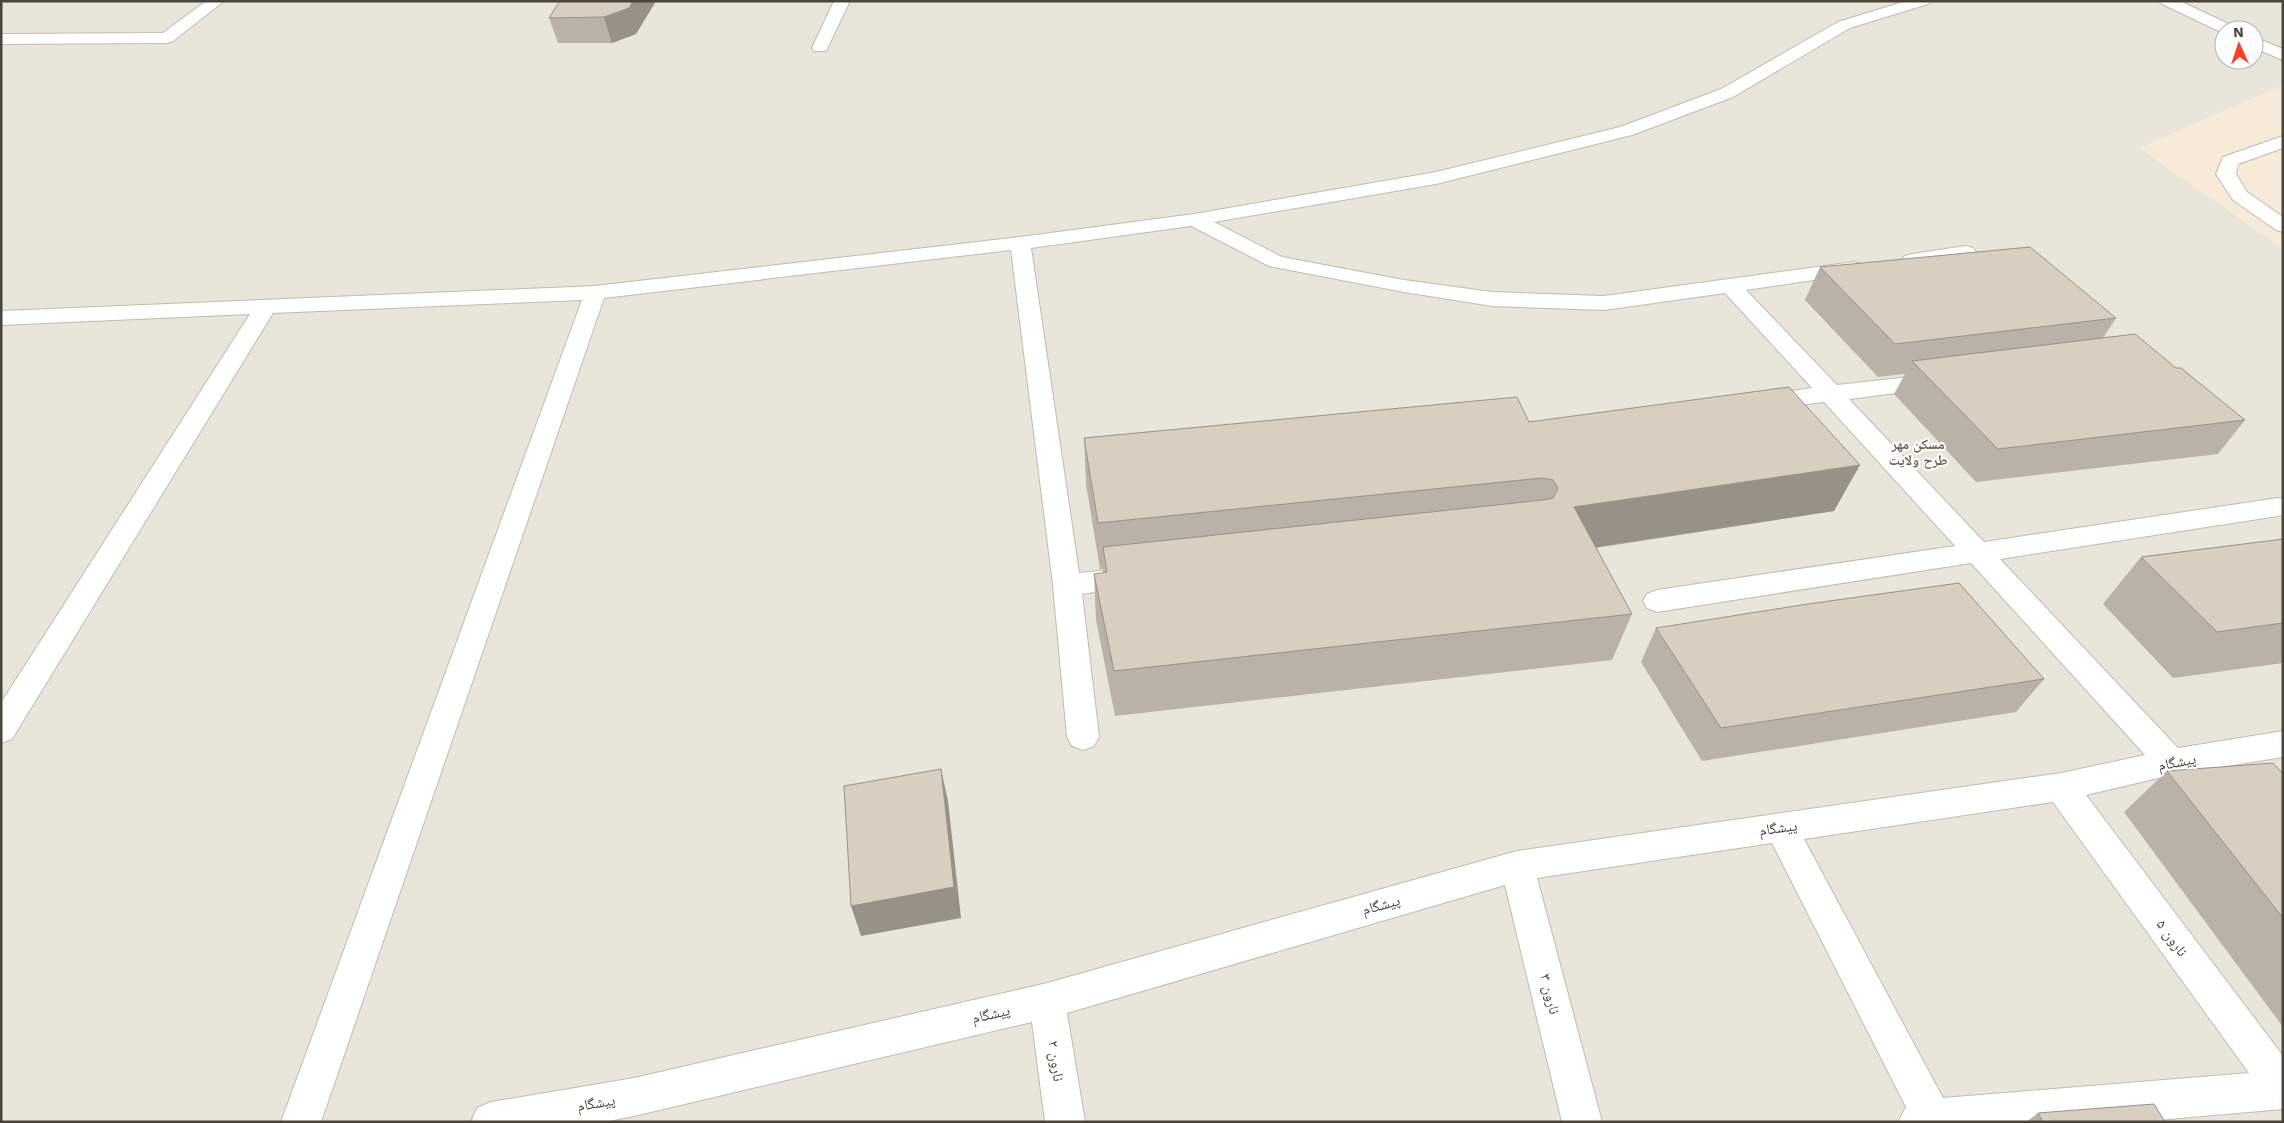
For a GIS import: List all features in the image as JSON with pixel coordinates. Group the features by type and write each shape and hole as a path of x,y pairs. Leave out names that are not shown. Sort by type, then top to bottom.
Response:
{"street":[{"path":"1,39 167,38 216,1"},
{"path":"820,48 842,1"},
{"path":"1,318 596,293 1020,243 1194,220 1436,178 1626,131 1727,93 1844,25 1923,1"},
{"path":"2166,1 2214,23"},
{"path":"2264,46 2283,55"},
{"path":"2283,141 2230,161 2226,174 2240,196 2283,226"},
{"path":"1194,220 1276,262 1404,286 1492,299 1604,303 1966,252"},
{"path":"1020,243 1067,585 1083,737"},
{"path":"1730,285 2171,762"},
{"path":"301,1122 596,293"},
{"path":"1,730 266,307"},
{"path":"1741,404 1957,378"},
{"path":"1657,602 2278,507"},
{"path":"1067,585 1155,575"},
{"name":"پیشگام","path":"491,1122 632,1109 1047,1001 1517,866 2061,788 2171,762 2283,744"},
{"name":"نارون ۵","path":"2061,788 2283,1089"},
{"path":"1781,828 1928,1121 2283,1089"},
{"name":"نارون ۳","path":"1517,866 1582,1122"},
{"name":"نارون ۲","path":"1047,1001 1065,1122"}],"shaded area":[{"path":"1,1 2283,1 2283,1122 1,1122"},
{"path":"2283,85 2283,249 2139,148"}],"building":[{"path":"560,1 633,1 629,8 604,17 549,18"},
{"path":"2030,247 2116,318 1895,344 1820,267"},
{"path":"2135,334 2176,368 2181,368 2245,420 1998,449 1912,361"},
{"path":"1789,387 1860,465 1574,507 1632,614 1114,671 1094,574 1107,572 1103,547 1543,500 1553,498 1558,488 1553,480 1542,478 1098,523 1084,438 1517,397 1529,422"},
{"path":"2283,539 2283,623 2217,632 2141,557"},
{"path":"1959,583 2044,679 1721,728 1656,628 1808,604"},
{"path":"2273,763 2283,774 2283,918 2167,771"},
{"path":"941,769 954,887 851,906 844,786"},
{"path":"2154,1104 2165,1122 2043,1122 2038,1113"}],"district":[{"name":"مسکن مهر طرح ولایت","path":"1918,452"}]}
